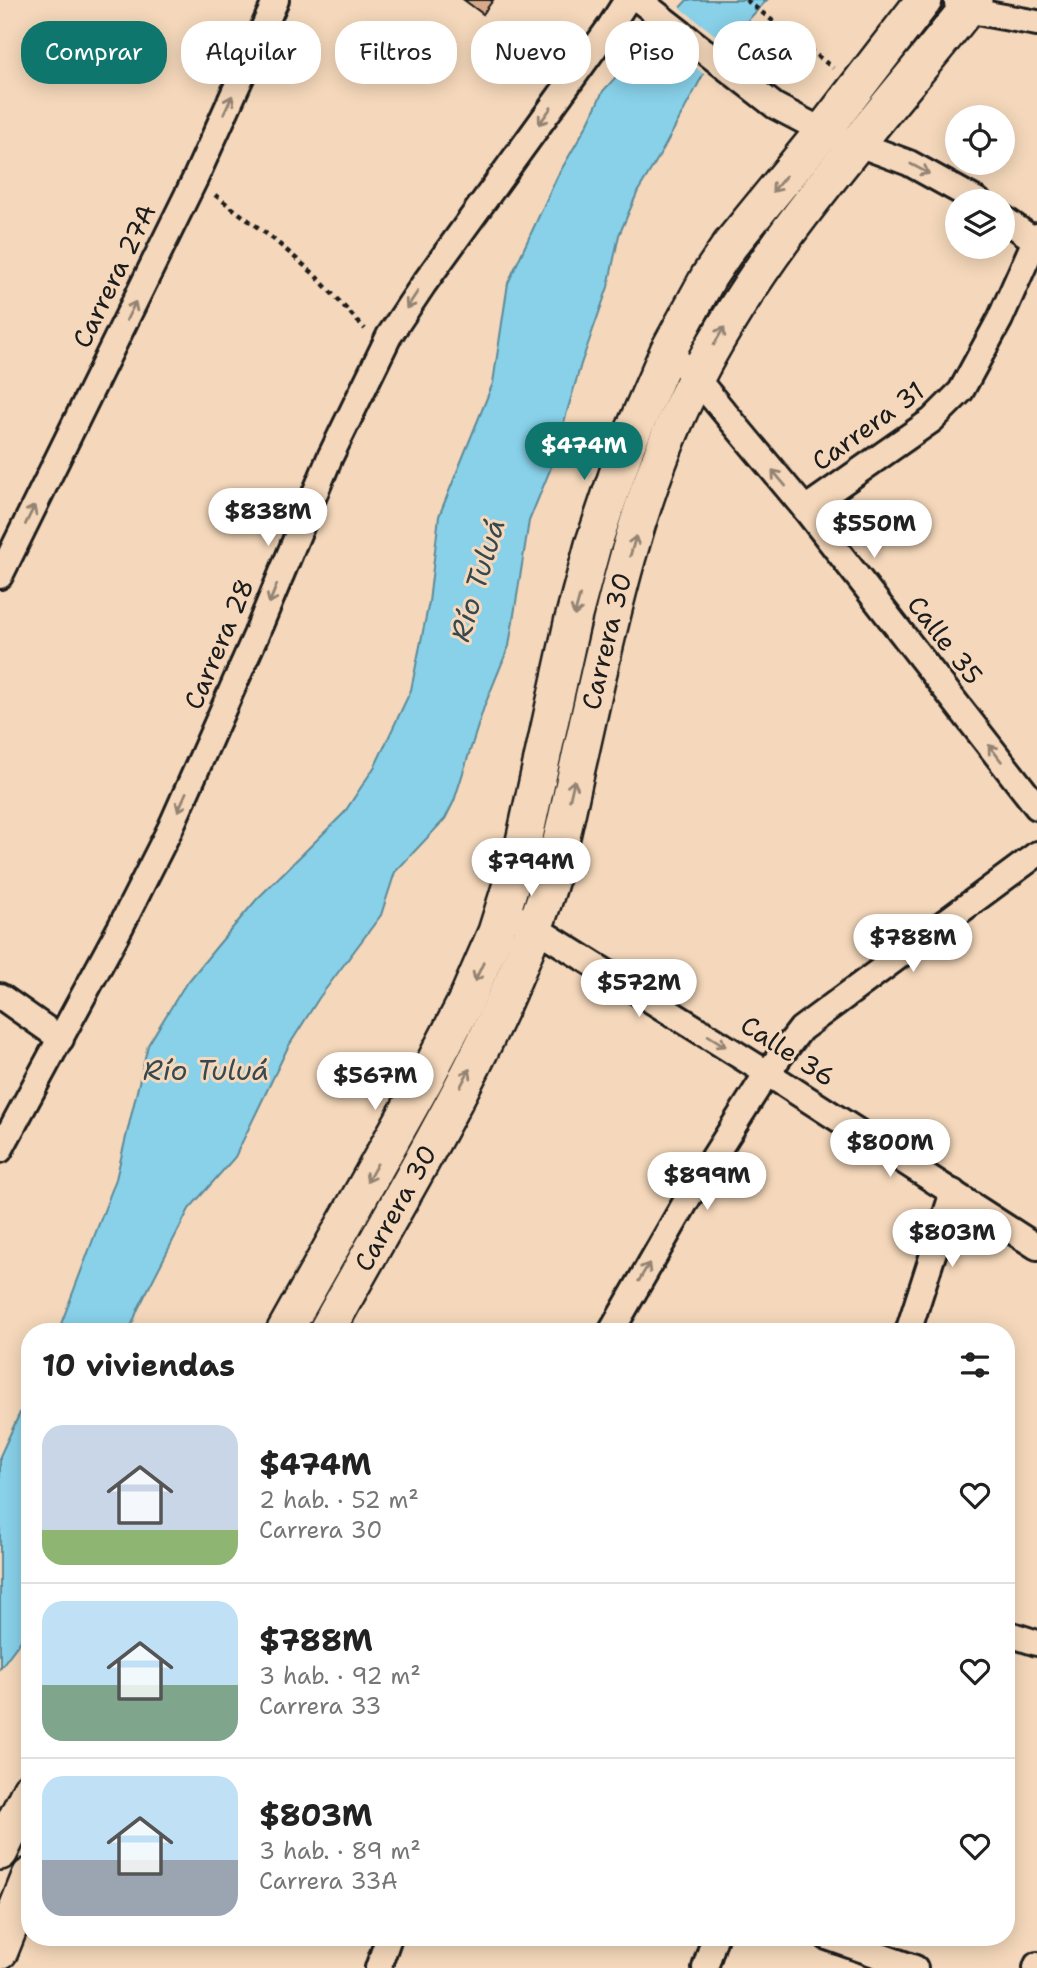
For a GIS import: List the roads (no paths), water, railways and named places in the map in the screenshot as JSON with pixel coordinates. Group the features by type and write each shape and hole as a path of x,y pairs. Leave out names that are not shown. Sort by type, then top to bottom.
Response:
{"main road":[{"name":"Carrera 30","path":"289,1323 425,1080 483,964 504,909 523,846 572,623 593,545 627,445 668,351 709,276 730,245 924,0"},
{"name":"Carrera 30","path":"331,1323 467,1074 513,981 535,927 557,857 606,641 639,525 668,438 696,378 750,286 789,230 859,144 964,3"},
{"path":"0,1852 21,1809"},
{"path":"0,1951 21,1898"}],"street":[{"name":"Carrera 27A","path":"0,576 8,540 195,179 276,0"},
{"name":"Carrera 28","path":"0,1150 170,829 256,635 330,457 383,348 422,285 627,0"},
{"path":"639,0 775,106 822,131 909,163 956,189"},
{"path":"964,3 1037,23"},
{"path":"1015,226 1036,240"},
{"name":"Carrera 31","path":"805,509 932,420 961,391 1000,319 1036,240"},
{"name":"Calle 35","path":"668,351 696,378 805,509 1037,807"},
{"path":"616,1323 667,1234 767,1073 801,1029 1037,854"},
{"name":"Calle 36","path":"504,909 767,1073 1037,1247"},
{"path":"0,996 61,1039"},
{"path":"911,1323 953,1192"},
{"path":"1015,1636 1037,1643"},
{"path":"378,1968 386,1946"},
{"path":"705,1968 712,1946"},
{"path":"853,1946 915,1968"}],"water":[{"name":"Río Tuluá","path":"687,0 767,0 747,21 713,21 712,58 699,82 699,21 668,21"},
{"name":"Río Tuluá","path":"609,84 698,84 638,191 619,235 608,287 581,364 550,470 529,521 509,646 484,707 454,801 445,819 395,872 381,915 319,998 288,1047 235,1157 189,1209 133,1323 61,1323 116,1179 148,1045 183,988 218,945 257,899 344,813 375,766 411,690 429,602 439,516 493,383 508,283 557,177 603,91"},
{"path":"21,1410 21,1640 0,1668 0,1456"}]}
